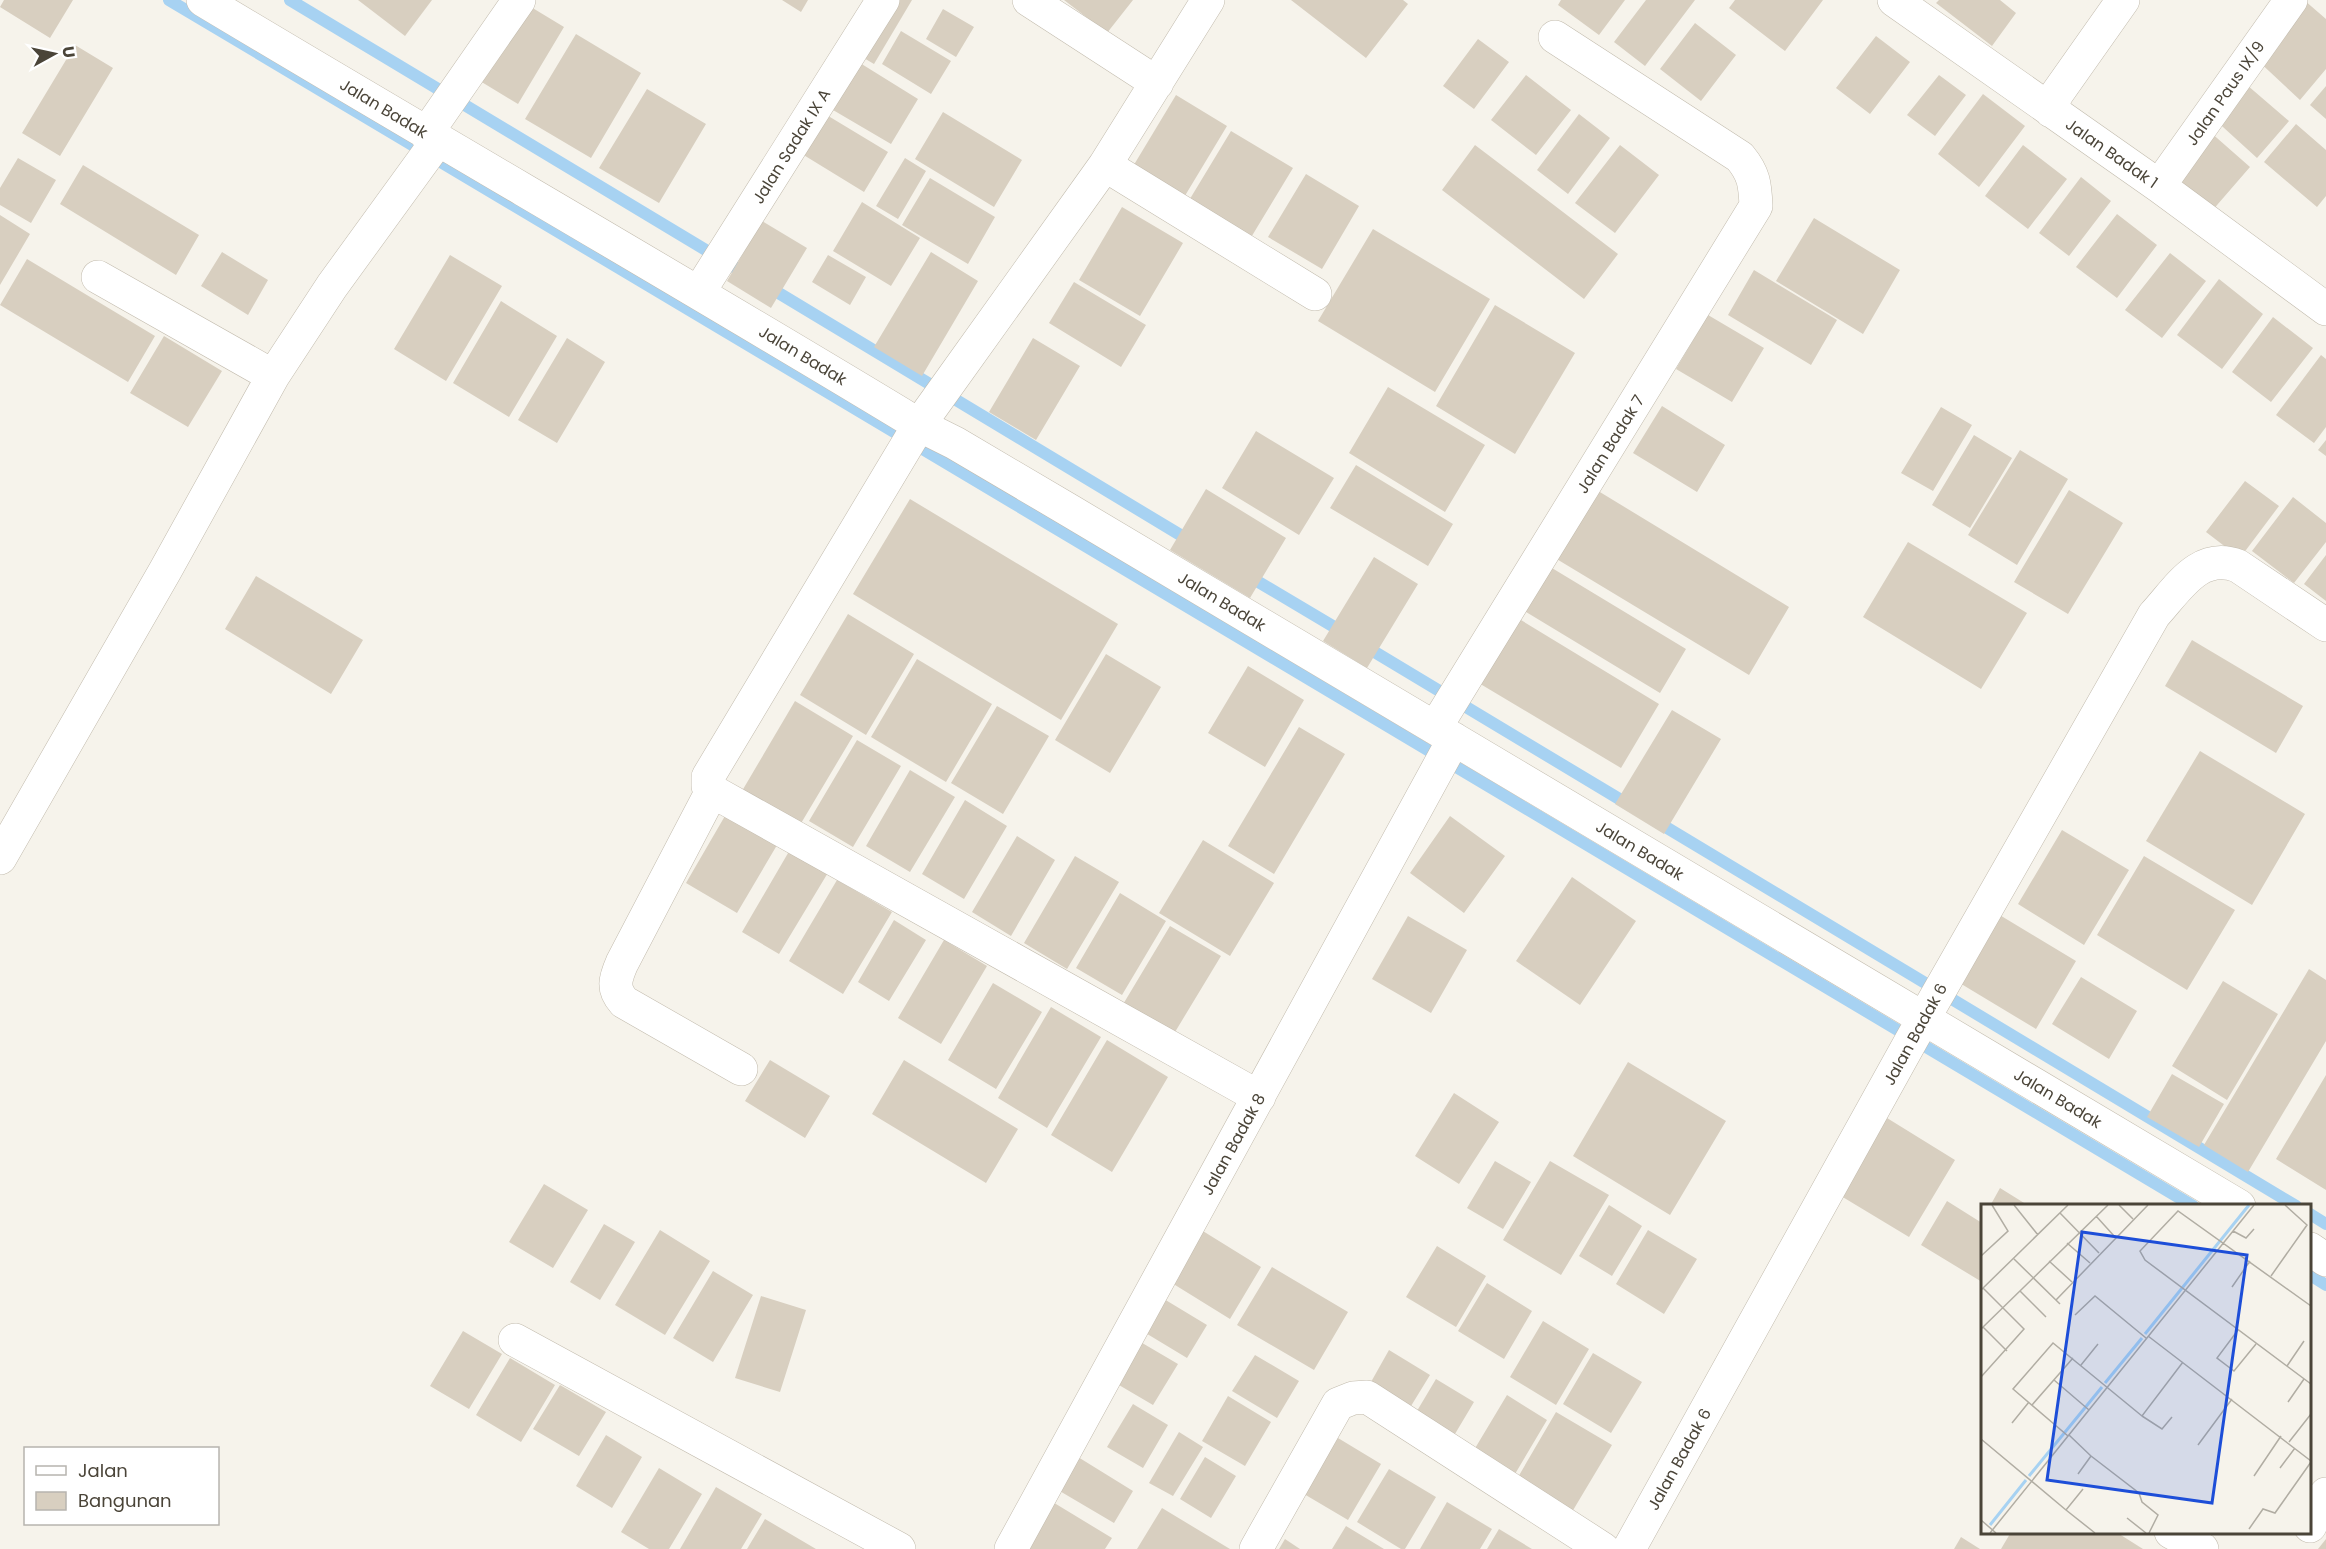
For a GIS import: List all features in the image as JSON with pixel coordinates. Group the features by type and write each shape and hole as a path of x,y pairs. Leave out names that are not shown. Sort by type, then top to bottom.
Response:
{"street":[{"name":"Jalan Badak","path":"203,0 432,137 699,291 919,425 1004,472 2236,1204"},
{"path":"0,858 165,571 273,376 432,137 519,0"},
{"name":"Jalan Sadak IX A","path":"699,291 883,0"},
{"path":"1029,0 1157,83"},
{"path":"1208,0 1105,165 919,425 708,777 708,786 712,791 1259,1097"},
{"name":"Jalan Badak 1","path":"1894,0 2159,186 2326,309"},
{"path":"2051,111 2056,95 2123,0"},
{"name":"Jalan Paus IX/9","path":"2159,186 2291,0"},
{"name":"Jalan Badak 7","path":"1444,734 1756,206 1755,186 1750,169 1740,157 1555,37"},
{"path":"1105,165 1315,294"},
{"path":"98,277 273,376"},
{"name":"Jalan Badak 6","path":"1629,1549 1924,1018 2154,615 2201,566 2226,561 2238,566 2326,625"},
{"name":"Jalan Badak 8","path":"1011,1549 1259,1097 1444,734"},
{"path":"712,791 622,963 615,978 616,993 624,1002 741,1069"},
{"path":"2311,1250 2326,1260"},
{"path":"515,1340 899,1549"},
{"path":"1256,1549 1338,1404 1353,1398 1367,1397 1603,1549"},
{"path":"2311,1524 2326,1494"},
{"path":"2173,1534 2202,1549"},
{"path":"2298,1549 2306,1534"}],"building":[{"path":"4,0 73,0 50,38 0,7"},
{"path":"358,0 432,0 405,36"},
{"path":"782,0 808,0 801,12"},
{"path":"889,0 912,0 874,64 857,54"},
{"path":"1064,0 1133,0 1107,33"},
{"path":"1291,0 1403,0 1408,4 1366,58"},
{"path":"1561,0 1625,0 1599,35 1558,5"},
{"path":"1646,0 1695,0 1645,66 1614,42"},
{"path":"1735,0 1823,0 1785,51 1729,8"},
{"path":"1939,0 2000,0 2016,13 1992,46 1936,3"},
{"path":"2304,0 2326,19 2326,69 2300,100 2255,58"},
{"path":"526,4 564,27 518,104 480,81"},
{"path":"943,9 974,27 956,57 926,39"},
{"path":"1695,23 1736,55 1701,101 1660,69"},
{"path":"901,31 951,61 931,94 882,64"},
{"path":"576,34 641,73 591,158 525,119"},
{"path":"1876,36 1910,62 1870,114 1836,88"},
{"path":"1478,39 1509,62 1474,109 1443,86"},
{"path":"75,45 113,68 60,156 22,133"},
{"path":"860,63 918,99 891,144 833,110"},
{"path":"1526,75 1571,110 1536,155 1491,120"},
{"path":"1939,75 1966,95 1935,136 1907,115"},
{"path":"2240,79 2289,121 2257,158 2212,117"},
{"path":"2326,86 2326,119 2310,105"},
{"path":"647,89 706,124 659,203 599,168"},
{"path":"1983,94 2025,126 1979,187 1938,154"},
{"path":"1176,95 1227,126 1180,204 1129,173"},
{"path":"943,112 1022,160 994,207 915,159"},
{"path":"825,114 888,152 864,192 802,154"},
{"path":"1579,114 1610,138 1568,194 1537,170"},
{"path":"2296,124 2326,150 2326,196 2317,207 2264,162"},
{"path":"1231,131 1293,168 1244,249 1182,212"},
{"path":"2209,131 2250,167 2211,212 2170,177"},
{"path":"1475,145 1618,254 1584,299 1442,190"},
{"path":"1620,145 1659,175 1615,233 1575,203"},
{"path":"2023,145 2067,179 2028,229 1985,196"},
{"path":"18,158 56,180 31,223 0,205 0,188"},
{"path":"905,158 926,171 898,219 876,206"},
{"path":"83,165 199,235 176,275 60,204"},
{"path":"1306,174 1359,206 1322,269 1268,237"},
{"path":"2081,177 2111,201 2069,256 2039,233"},
{"path":"930,178 995,217 968,264 902,225"},
{"path":"862,202 920,238 891,286 833,251"},
{"path":"1122,207 1183,243 1140,316 1079,280"},
{"path":"2117,214 2157,245 2117,298 2076,267"},
{"path":"0,215 30,234 0,285"},
{"path":"1814,218 1900,270 1863,334 1776,281"},
{"path":"762,221 807,248 771,308 727,281"},
{"path":"1373,229 1490,299 1435,392 1318,321"},
{"path":"222,252 268,280 248,315 201,286"},
{"path":"931,252 978,281 922,376 874,347"},
{"path":"2170,253 2206,281 2162,338 2125,310"},
{"path":"450,255 502,286 446,381 394,349"},
{"path":"828,255 866,277 850,305 812,282"},
{"path":"27,259 155,336 128,382 0,305"},
{"path":"1754,270 1837,320 1811,365 1728,315"},
{"path":"2219,279 2263,314 2222,369 2177,335"},
{"path":"1074,282 1146,325 1121,367 1049,323"},
{"path":"501,301 557,336 509,417 453,383"},
{"path":"1495,305 1575,353 1515,454 1436,406"},
{"path":"1708,315 1764,348 1732,402 1676,369"},
{"path":"2273,317 2313,348 2271,402 2232,372"},
{"path":"164,336 222,371 188,427 130,393"},
{"path":"567,338 605,362 557,443 518,420"},
{"path":"1033,338 1080,366 1036,440 989,412"},
{"path":"2321,355 2326,359 2326,427 2314,443 2276,415"},
{"path":"1388,387 1485,445 1445,512 1349,453"},
{"path":"1662,406 1725,445 1697,492 1633,453"},
{"path":"1941,407 1972,425 1933,491 1901,473"},
{"path":"1256,431 1334,478 1299,535 1222,488"},
{"path":"1974,435 2012,458 1970,528 1932,505"},
{"path":"2326,440 2326,456 2318,450"},
{"path":"2020,450 2068,479 2017,565 1968,535"},
{"path":"1356,465 1453,524 1428,566 1330,508"},
{"path":"2245,481 2279,506 2240,558 2206,532"},
{"path":"1590,486 1789,607 1749,675 1550,555"},
{"path":"1206,489 1286,538 1250,598 1170,550"},
{"path":"2069,490 2123,523 2068,614 2014,582"},
{"path":"2293,497 2326,523 2326,542 2294,583 2252,551"},
{"path":"910,499 1118,624 1061,720 853,594"},
{"path":"1908,542 2027,613 1981,689 1863,617"},
{"path":"2326,555 2326,601 2304,584"},
{"path":"1374,557 1418,584 1367,668 1323,641"},
{"path":"1542,562 1686,649 1660,693 1516,606"},
{"path":"256,576 363,640 331,694 225,629"},
{"path":"848,614 914,654 866,735 800,695"},
{"path":"1511,614 1659,704 1621,768 1472,679"},
{"path":"2192,640 2303,706 2276,753 2165,686"},
{"path":"1106,654 1161,687 1110,773 1055,740"},
{"path":"917,659 992,704 946,782 871,737"},
{"path":"1248,666 1304,700 1265,767 1208,733"},
{"path":"795,701 853,736 800,825 742,791"},
{"path":"997,706 1049,736 1003,814 951,783"},
{"path":"1672,710 1721,739 1664,834 1615,804"},
{"path":"1299,727 1345,754 1274,874 1228,846"},
{"path":"857,740 901,766 853,847 809,821"},
{"path":"2200,751 2305,814 2252,905 2146,841"},
{"path":"910,770 955,797 910,872 866,846"},
{"path":"965,800 1007,826 964,899 922,874"},
{"path":"729,809 780,840 737,913 686,883"},
{"path":"1450,816 1505,856 1464,913 1410,873"},
{"path":"2062,830 2129,870 2084,945 2018,904"},
{"path":"1017,836 1055,860 1011,936 972,912"},
{"path":"1203,840 1274,883 1230,956 1159,913"},
{"path":"791,848 829,871 779,954 742,932"},
{"path":"1075,856 1119,882 1067,969 1024,943"},
{"path":"2144,856 2235,910 2187,990 2097,935"},
{"path":"1572,877 1636,921 1580,1005 1516,961"},
{"path":"837,880 892,912 843,994 789,961"},
{"path":"1120,893 1166,921 1122,995 1076,968"},
{"path":"1998,914 2076,961 2036,1029 1958,982"},
{"path":"1408,916 1467,950 1431,1013 1372,979"},
{"path":"894,920 926,940 889,1001 858,982"},
{"path":"1170,926 1221,956 1172,1037 1122,1006"},
{"path":"944,940 987,966 941,1044 898,1018"},
{"path":"2309,969 2326,980 2326,1041 2248,1172 2204,1145"},
{"path":"2081,977 2137,1011 2109,1059 2052,1024"},
{"path":"2223,981 2278,1014 2227,1100 2172,1066"},
{"path":"993,983 1042,1012 996,1089 948,1060"},
{"path":"1051,1007 1101,1037 1047,1128 998,1098"},
{"path":"1107,1040 1168,1077 1112,1172 1051,1135"},
{"path":"770,1060 830,1096 805,1138 745,1101"},
{"path":"904,1060 1018,1129 986,1183 872,1114"},
{"path":"1628,1062 1726,1121 1670,1215 1573,1156"},
{"path":"2172,1074 2224,1104 2199,1147 2147,1117"},
{"path":"2326,1075 2326,1190 2276,1159"},
{"path":"1454,1093 1499,1122 1459,1184 1415,1156"},
{"path":"1887,1118 1955,1160 1909,1237 1841,1196"},
{"path":"1495,1161 1531,1182 1503,1229 1467,1208"},
{"path":"1550,1161 1609,1195 1561,1275 1503,1240"},
{"path":"544,1184 588,1210 553,1268 509,1242"},
{"path":"2000,1188 2026,1204 1991,1204"},
{"path":"1947,1201 1981,1222 1981,1281 1921,1245"},
{"path":"1609,1205 1642,1226 1612,1276 1579,1256"},
{"path":"604,1224 635,1242 600,1300 570,1282"},
{"path":"1198,1228 1261,1267 1230,1319 1167,1280"},
{"path":"660,1230 710,1261 665,1335 615,1305"},
{"path":"1648,1230 1697,1259 1664,1314 1616,1284"},
{"path":"1437,1246 1486,1276 1456,1327 1406,1297"},
{"path":"1272,1267 1348,1312 1314,1370 1237,1325"},
{"path":"713,1271 753,1295 713,1362 673,1338"},
{"path":"1487,1283 1532,1311 1504,1359 1458,1331"},
{"path":"761,1296 806,1310 780,1392 735,1378"},
{"path":"1159,1296 1207,1325 1187,1358 1139,1329"},
{"path":"1543,1321 1589,1349 1556,1405 1510,1377"},
{"path":"463,1331 502,1354 469,1409 430,1386"},
{"path":"1132,1337 1178,1364 1153,1405 1107,1378"},
{"path":"1389,1350 1430,1375 1411,1406 1371,1382"},
{"path":"1593,1353 1642,1382 1611,1433 1563,1404"},
{"path":"1255,1355 1299,1381 1277,1418 1232,1391"},
{"path":"510,1358 555,1385 521,1442 476,1415"},
{"path":"1436,1379 1474,1402 1449,1444 1411,1421"},
{"path":"560,1385 606,1412 579,1456 533,1429"},
{"path":"1507,1395 1547,1420 1515,1474 1474,1450"},
{"path":"1228,1396 1271,1422 1245,1466 1202,1441"},
{"path":"1133,1404 1168,1425 1143,1468 1107,1447"},
{"path":"1556,1412 1612,1445 1569,1517 1514,1484"},
{"path":"1179,1432 1203,1447 1173,1496 1149,1483"},
{"path":"606,1435 642,1457 612,1508 576,1486"},
{"path":"1338,1438 1381,1464 1348,1520 1304,1494"},
{"path":"1078,1457 1133,1491 1114,1523 1058,1490"},
{"path":"1205,1457 1236,1476 1211,1518 1180,1499"},
{"path":"659,1468 702,1494 669,1549 649,1549 621,1532"},
{"path":"1389,1469 1436,1497 1405,1549 1401,1549 1357,1522"},
{"path":"716,1487 762,1514 741,1549 680,1549"},
{"path":"1051,1501 1112,1538 1105,1549 1027,1549"},
{"path":"1447,1502 1492,1529 1480,1549 1420,1549"},
{"path":"1162,1508 1230,1549 1137,1549"},
{"path":"765,1519 816,1549 747,1549"},
{"path":"1346,1526 1384,1549 1332,1549"},
{"path":"1499,1529 1532,1549 1487,1549"},
{"path":"2010,1534 2119,1534 2143,1549 2001,1549"},
{"path":"1961,1537 1980,1549 1954,1549"},
{"path":"1285,1539 1300,1549 1279,1549"},
{"path":"2326,1539 2326,1549 2318,1549"}],"waterway":[{"path":"169,0 2190,1204"},
{"path":"290,0 749,276"},
{"path":"767,286 1192,542"},
{"path":"1245,574 1346,634"},
{"path":"1363,645 1631,806"},
{"path":"1654,820 2293,1204"},
{"path":"2311,1215 2326,1224"},
{"path":"2311,1276 2326,1285"}]}
